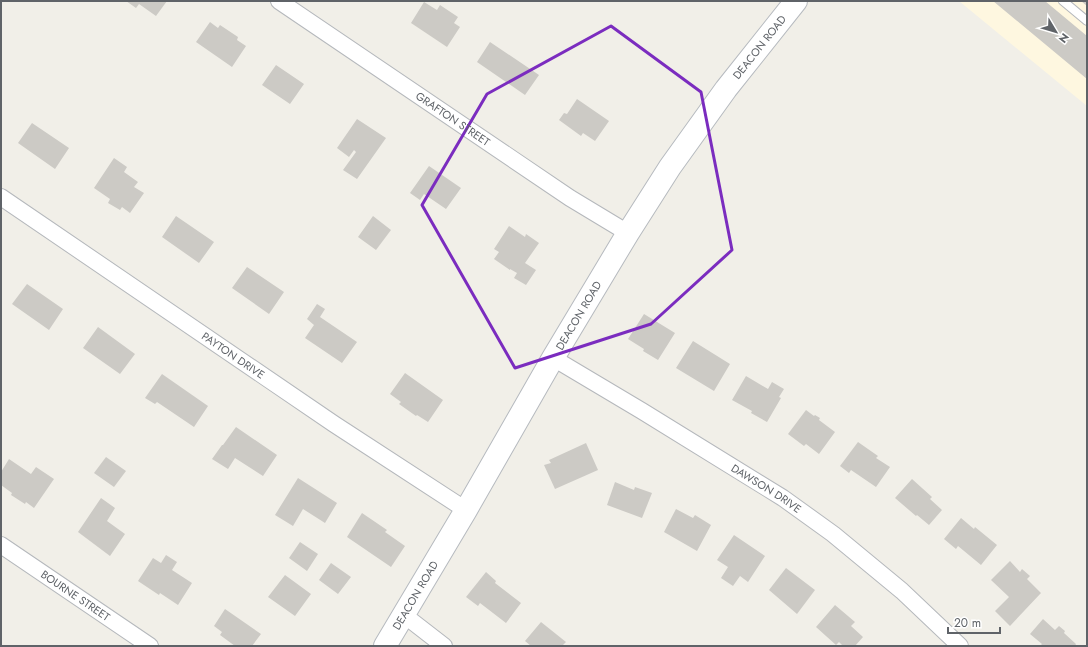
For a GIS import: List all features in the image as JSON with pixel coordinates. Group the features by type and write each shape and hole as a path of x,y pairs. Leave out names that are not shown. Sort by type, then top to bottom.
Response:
{"main road":[{"name":"DEACON ROAD","path":"385,646 466,510 553,358 628,233 670,167 722,95 796,1"}],"street":[{"name":"GRAFTON STREET","path":"279,1 570,198 628,233"},
{"name":"PAYTON DRIVE","path":"1,197 334,424 466,510"},
{"name":"DAWSON DRIVE","path":"553,358 783,498 833,534 902,591 960,646"},
{"name":"BOURNE STREET","path":"1,545 150,646"},
{"path":"404,615 444,646"}],"lane":[{"path":"1063,1 1087,21"}],"highlighted area":[{"path":"611,26 701,92 732,250 651,324 515,368 422,205 487,94"}],"shaded area":[{"path":"959,1 1087,1 1087,106"}],"building":[{"path":"126,1 167,1 156,16 139,4 136,8"},
{"path":"993,1 1045,1 1087,36 1087,79"},
{"path":"1081,1 1087,1 1087,6"},
{"path":"424,2 437,10 440,5 458,17 454,23 460,27 447,47 411,23"},
{"path":"210,22 218,28 220,25 238,37 237,40 246,46 232,67 196,42"},
{"path":"490,42 539,75 525,95 477,62"},
{"path":"276,65 304,84 290,104 262,85"},
{"path":"577,99 609,121 595,141 583,133 581,136 559,120 564,113 567,114"},
{"path":"357,119 386,138 357,179 343,170 356,152 354,150 349,157 337,148"},
{"path":"32,123 69,148 55,169 18,143"},
{"path":"114,158 127,167 124,172 138,182 134,187 144,193 130,213 122,207 120,210 108,203 110,199 94,188"},
{"path":"429,166 461,188 446,209 424,194 420,200 410,193"},
{"path":"176,216 214,242 199,263 162,237"},
{"path":"373,216 391,230 376,250 358,237"},
{"path":"509,226 525,237 526,234 539,243 525,263 536,270 526,285 514,278 517,273 494,259 499,252 494,249"},
{"path":"247,267 284,292 269,314 232,288"},
{"path":"27,284 63,309 49,330 12,304"},
{"path":"317,304 325,309 320,317 357,342 342,363 305,338 314,325 307,319"},
{"path":"644,314 675,333 658,360 643,351 644,349 628,339"},
{"path":"98,327 135,354 120,374 83,348"},
{"path":"693,341 730,364 714,391 676,368"},
{"path":"405,373 443,400 428,422 417,415 416,416 399,404 401,402 390,394"},
{"path":"162,374 208,406 194,427 157,402 155,404 145,398"},
{"path":"746,376 768,389 772,382 784,389 779,397 781,398 767,422 751,413 752,411 732,400"},
{"path":"806,410 814,416 815,415 820,418 819,420 835,432 819,454 806,444 804,446 788,434"},
{"path":"236,427 277,455 263,476 235,458 228,469 212,459"},
{"path":"858,442 878,456 876,458 890,467 876,487 851,470 849,473 840,466"},
{"path":"586,443 598,470 555,489 544,465 551,463 549,460"},
{"path":"106,457 126,471 114,487 94,473"},
{"path":"9,459 31,474 36,467 54,479 34,508 26,502 25,504 11,495 12,493 1,485 1,472"},
{"path":"298,478 337,503 325,523 303,509 293,526 275,515"},
{"path":"912,479 932,497 930,499 942,510 929,525 895,498"},
{"path":"615,482 634,490 635,487 652,493 642,518 607,505"},
{"path":"101,498 115,508 107,521 125,534 110,556 78,532"},
{"path":"676,509 693,518 695,515 711,525 697,551 664,532"},
{"path":"362,513 387,530 385,532 405,546 391,567 347,537"},
{"path":"961,518 974,529 975,527 997,545 981,565 958,546 956,549 944,539"},
{"path":"734,535 765,556 748,582 740,576 733,586 721,578 728,567 717,560"},
{"path":"300,542 318,554 307,571 289,558"},
{"path":"166,555 177,562 172,570 192,583 178,605 160,593 159,595 138,581 153,558 161,563"},
{"path":"1010,561 1020,572 1022,569 1030,576 1027,579 1041,593 1010,626 995,611 1009,597 991,580"},
{"path":"331,563 351,577 338,594 319,580"},
{"path":"786,568 815,590 797,614 769,590"},
{"path":"486,572 496,581 495,583 521,603 506,623 480,603 478,606 466,597"},
{"path":"285,575 311,594 295,616 268,597"},
{"path":"835,605 855,622 851,626 863,637 855,646 843,646 839,642 836,645 816,627"},
{"path":"225,609 261,634 252,646 235,646 220,635 222,632 214,626"},
{"path":"1043,619 1055,630 1059,626 1065,631 1064,633 1076,644 1075,646 1040,646 1042,644 1030,634"},
{"path":"541,622 566,642 562,646 531,646 525,641"}]}
